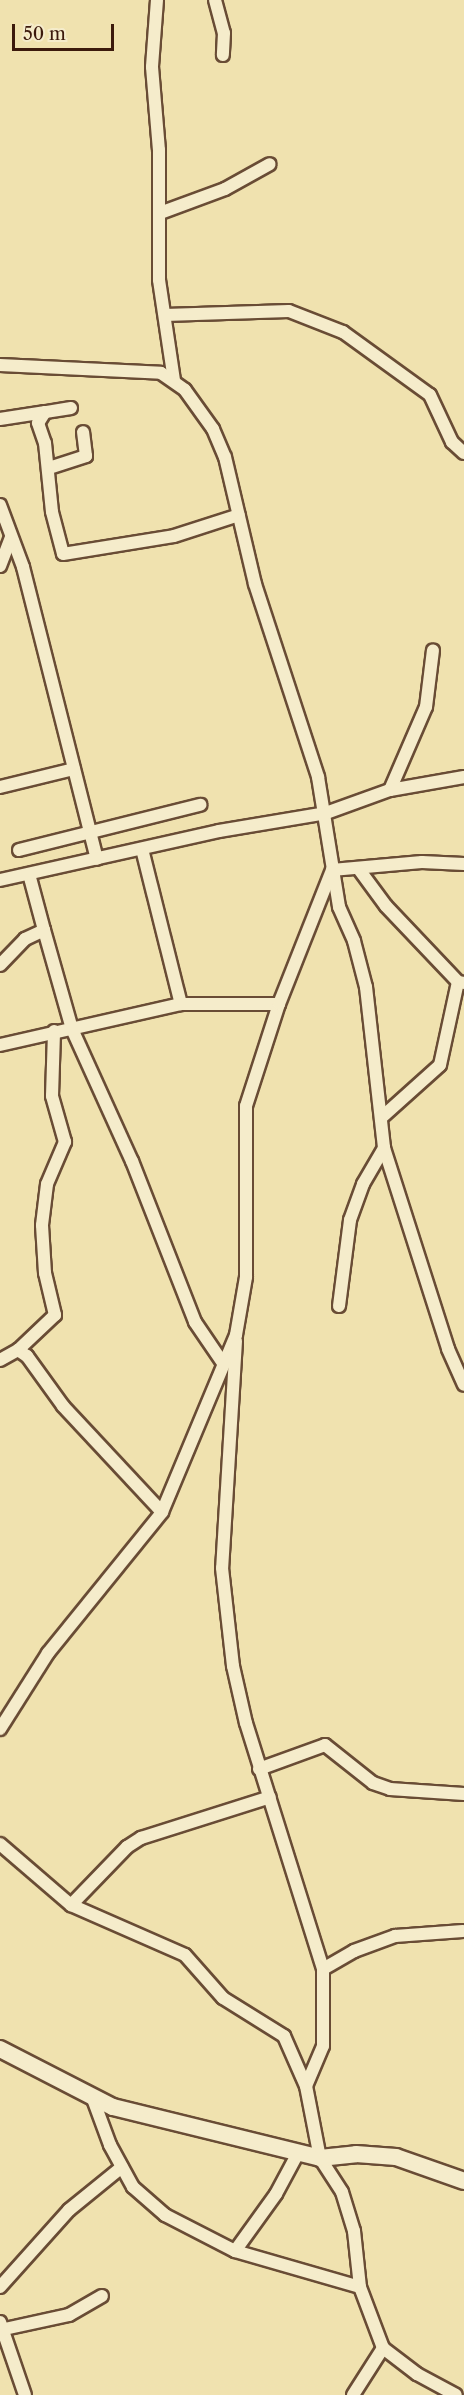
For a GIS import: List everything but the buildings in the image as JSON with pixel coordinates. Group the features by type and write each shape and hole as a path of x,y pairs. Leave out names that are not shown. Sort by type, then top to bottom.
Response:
{"street":[{"path":"157,0 152,67 160,213 159,280 174,380"},
{"path":"215,0 224,33 223,55"},
{"path":"160,213 225,189 270,164"},
{"path":"165,315 289,311 343,332 430,395 445,430 464,453"},
{"path":"0,365 148,371 174,380 197,404 213,429 225,457 255,584 318,777 326,813 332,870 339,907 354,941 366,987 384,1148 448,1349 464,1385"},
{"path":"0,420 71,408"},
{"path":"45,412 38,423 49,468 52,512 60,551 66,554 174,536 239,516"},
{"path":"49,468 86,456 83,432"},
{"path":"0,505 22,567 97,859"},
{"path":"0,566 11,538"},
{"path":"390,790 426,707 433,650"},
{"path":"0,787 74,769"},
{"path":"0,880 326,813 390,790 464,777"},
{"path":"19,850 91,834 200,805"},
{"path":"142,849 182,1004"},
{"path":"332,870 422,862 464,864"},
{"path":"358,868 386,906 461,982 440,1065 381,1118"},
{"path":"306,2086 323,2046 322,1969 270,1797 259,1769 233,1666 222,1568 236,1335 246,1277 246,1106 279,1004 332,870"},
{"path":"29,874 72,1029 132,1161 195,1322 223,1363"},
{"path":"0,965 25,939 44,930"},
{"path":"0,1046 54,1031 182,1004 279,1004"},
{"path":"0,1360 18,1350 54,1315 45,1273 42,1225 47,1184 65,1142 52,1096 54,1031"},
{"path":"339,1306 350,1220 363,1184 384,1148"},
{"path":"0,1729 4,1716 48,1653 162,1512 192,1448 223,1363 236,1335"},
{"path":"18,1350 27,1356 63,1406 162,1512"},
{"path":"259,1769 325,1745 373,1783 390,1789 464,1794"},
{"path":"71,1905 127,1847 141,1838 270,1797"},
{"path":"0,1844 71,1905 185,1955 223,1998 285,2036 306,2086 320,2158 342,2192 354,2231 360,2287 383,2348 417,2374 456,2395"},
{"path":"322,1969 364,1946 395,1936 463,1931"},
{"path":"0,2049 93,2099 320,2158 356,2154 396,2157 464,2181"},
{"path":"93,2099 133,2187 165,2215 235,2252 360,2287"},
{"path":"235,2252 276,2194 298,2153"},
{"path":"0,2287 69,2210 122,2167"},
{"path":"25,2395 1,2327 69,2315 102,2296"},
{"path":"353,2395 383,2348"}]}
